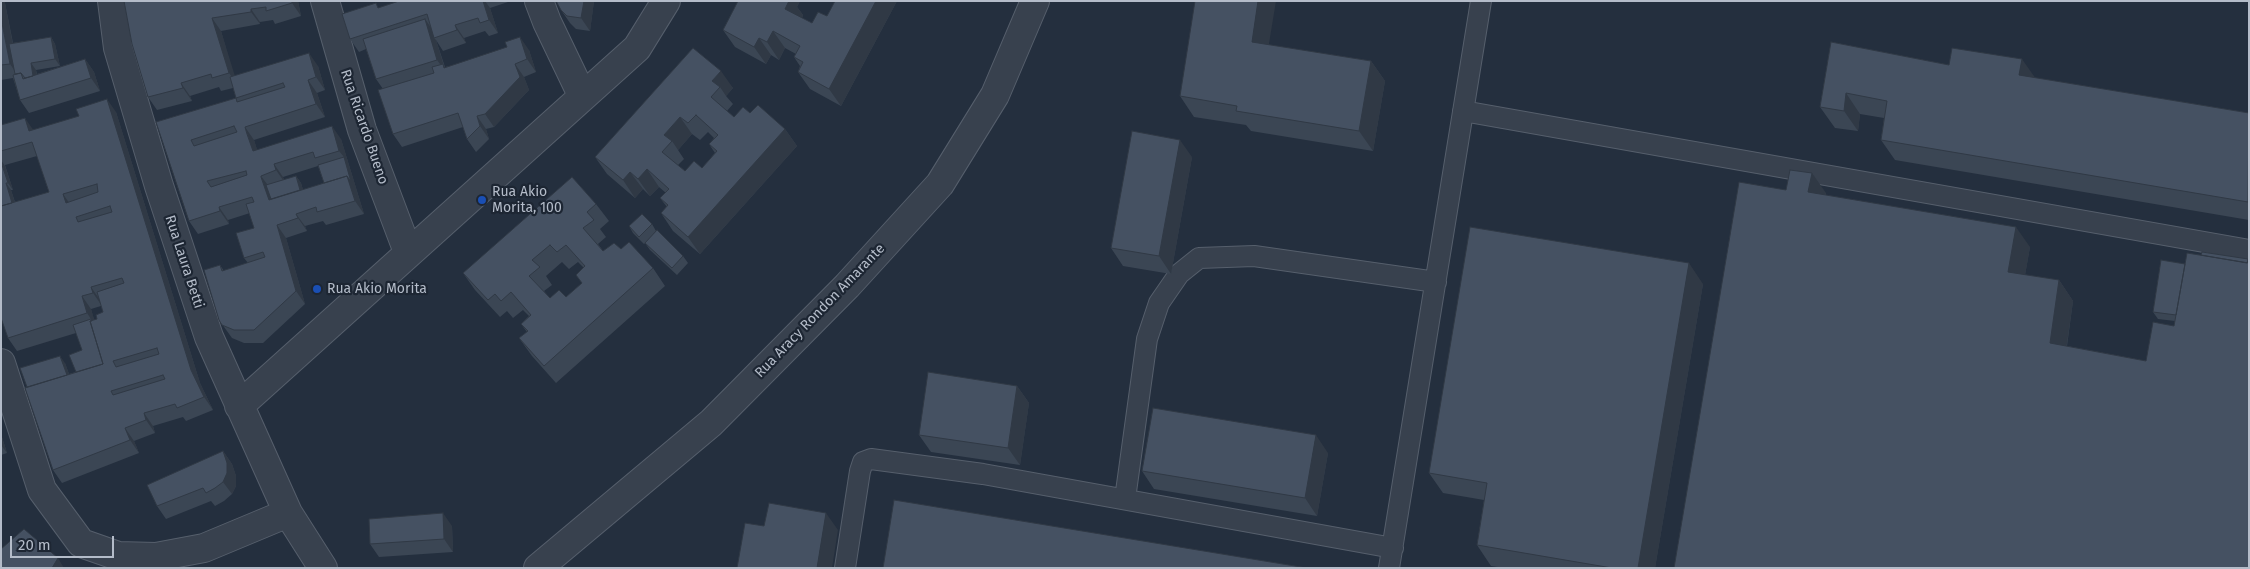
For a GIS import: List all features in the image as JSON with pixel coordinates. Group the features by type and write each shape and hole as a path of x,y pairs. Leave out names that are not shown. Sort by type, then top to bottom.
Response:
{"street":[{"name":"Rua Laura Betti","path":"112,1 118,48 159,186 209,337 288,513"},
{"name":"Rua Ricardo Bueno","path":"325,1 362,130 408,252"},
{"path":"539,1 582,95"},
{"path":"239,406 582,95 637,48 666,1"},
{"name":"Rua Aracy Rondon Amarante","path":"538,568 711,423 847,286 940,184 995,95 1035,1"},
{"path":"1,363 42,490 81,542 118,556 156,557 204,548 288,513 323,568"}],"lane":[{"path":"1389,568 1480,1"},
{"path":"1463,111 2249,250"},
{"path":"1125,499 1147,339 1159,302 1179,274 1199,258 1254,256 1436,282"},
{"path":"845,568 860,471 863,462 871,459 983,474 1393,548"}],"building":[{"path":"124,1 292,1 292,3 266,11 266,7 251,9 251,12 212,18 229,73 212,78 211,74 181,83 183,88 148,97 132,44"},
{"path":"399,1 483,1 489,20 480,23 478,18 455,25 457,30 434,38 427,14 350,39 342,14 376,3 378,8"},
{"path":"556,1 584,1 581,18 567,16"},
{"path":"738,1 789,1 785,9 812,23 818,12 827,16 835,1 876,1 829,89 798,72 803,62 794,57 800,46 773,31 767,42 759,38 754,47 723,30"},
{"path":"1195,1 1258,1 1252,42 1371,61 1359,131 1236,111 1237,106 1180,96"},
{"path":"1,18 10,64 1,65"},
{"path":"425,19 437,60 376,79 363,39"},
{"path":"51,37 55,59 31,63 33,76 25,78 21,73 15,74 9,44"},
{"path":"520,37 527,59 515,64 520,77 485,114 477,116 480,126 467,139 458,113 393,134 378,90 434,73 432,67 443,64 444,68 507,47 505,42"},
{"path":"1831,42 1949,65 1952,48 2022,59 2019,75 2249,113 2248,202 1881,140 1887,101 1846,93 1844,111 1820,107"},
{"path":"693,48 721,71 712,81 720,87 711,97 734,117 743,107 750,113 758,105 785,129 688,237 661,213 668,205 660,198 669,189 647,169 638,179 630,172 623,180 595,157","holes":["696,115 718,135 709,144 717,151 702,168 694,161 685,171 662,152 672,141 664,135 680,117 688,123"]},
{"path":"309,53 316,77 308,80 316,104 245,127 247,134 253,151 332,126 339,151 315,158 313,152 274,164 276,170 261,177 269,200 347,176 355,201 317,212 316,207 296,214 298,218 277,225 296,291 254,330 234,330 222,325 204,270 220,265 222,271 265,257 263,252 244,258 236,233 254,228 246,204 254,202 252,197 219,207 220,211 189,221 156,122 236,98 230,77","holes":["283,83 285,87 237,102 236,98","234,126 237,132 194,146 191,140","246,171 247,175 211,187 207,181"]},
{"path":"85,59 91,78 20,100 13,75 21,73 23,79"},
{"path":"107,99 191,370 204,397 177,408 175,404 144,413 146,420 125,428 130,440 53,470 25,388 103,364 90,321 97,319 96,315 103,312 97,292 124,283 122,278 91,287 93,293 82,296 87,313 8,338 1,318 1,206 49,192 32,142 1,151 1,125 25,118 29,131 79,116 76,109","holes":["97,184 98,192 66,203 63,194","110,206 112,212 78,222 76,217","157,348 159,354 116,367 113,361","163,375 165,379 113,395 111,391"]},
{"path":"1132,131 1180,140 1159,256 1111,248"},
{"path":"344,157 351,182 347,176 324,183 318,165"},
{"path":"1,162 12,203 1,206"},
{"path":"1790,170 1812,173 1808,192 2016,227 2008,272 2059,280 2050,343 2146,361 2153,322 2174,326 2187,253 2249,263 2249,568 1674,568 1739,182 1786,190"},
{"path":"296,176 300,190 271,199 266,185"},
{"path":"572,177 596,204 587,212 594,220 583,228 603,251 614,243 621,249 629,242 653,268 544,366 519,338 528,331 521,324 531,315 511,292 501,301 495,294 488,300 463,273","holes":["550,245 557,252 566,245 585,266 576,275 582,283 566,297 559,290 550,298 529,276 540,267 532,260"]},
{"path":"642,214 652,224 639,237 629,226"},
{"path":"1470,227 1689,263 1638,568 1612,568 1477,545 1487,483 1429,473"},
{"path":"657,230 683,256 672,268 645,243"},
{"path":"2202,252 2248,259 2247,263 2201,255"},
{"path":"2161,260 2185,264 2176,315 2153,312"},
{"path":"91,319 103,364 76,372 69,355 82,350 73,325"},
{"path":"60,356 67,375 27,387 20,368"},
{"path":"928,372 1017,386 1008,448 919,435"},
{"path":"1153,408 1316,435 1305,498 1142,471"},
{"path":"223,451 227,463 227,473 223,482 206,493 203,488 157,506 147,485"},
{"path":"894,500 1307,568 883,568"},
{"path":"769,503 826,513 817,568 737,568 745,523 764,526"},
{"path":"443,513 444,539 370,544 369,519"},
{"path":"24,529 58,558 52,568 1,568 1,549"}],"place":[{"name":"Rua Akio Morita, 100","path":"482,200"},
{"name":"Rua Akio Morita","path":"317,289"}]}
